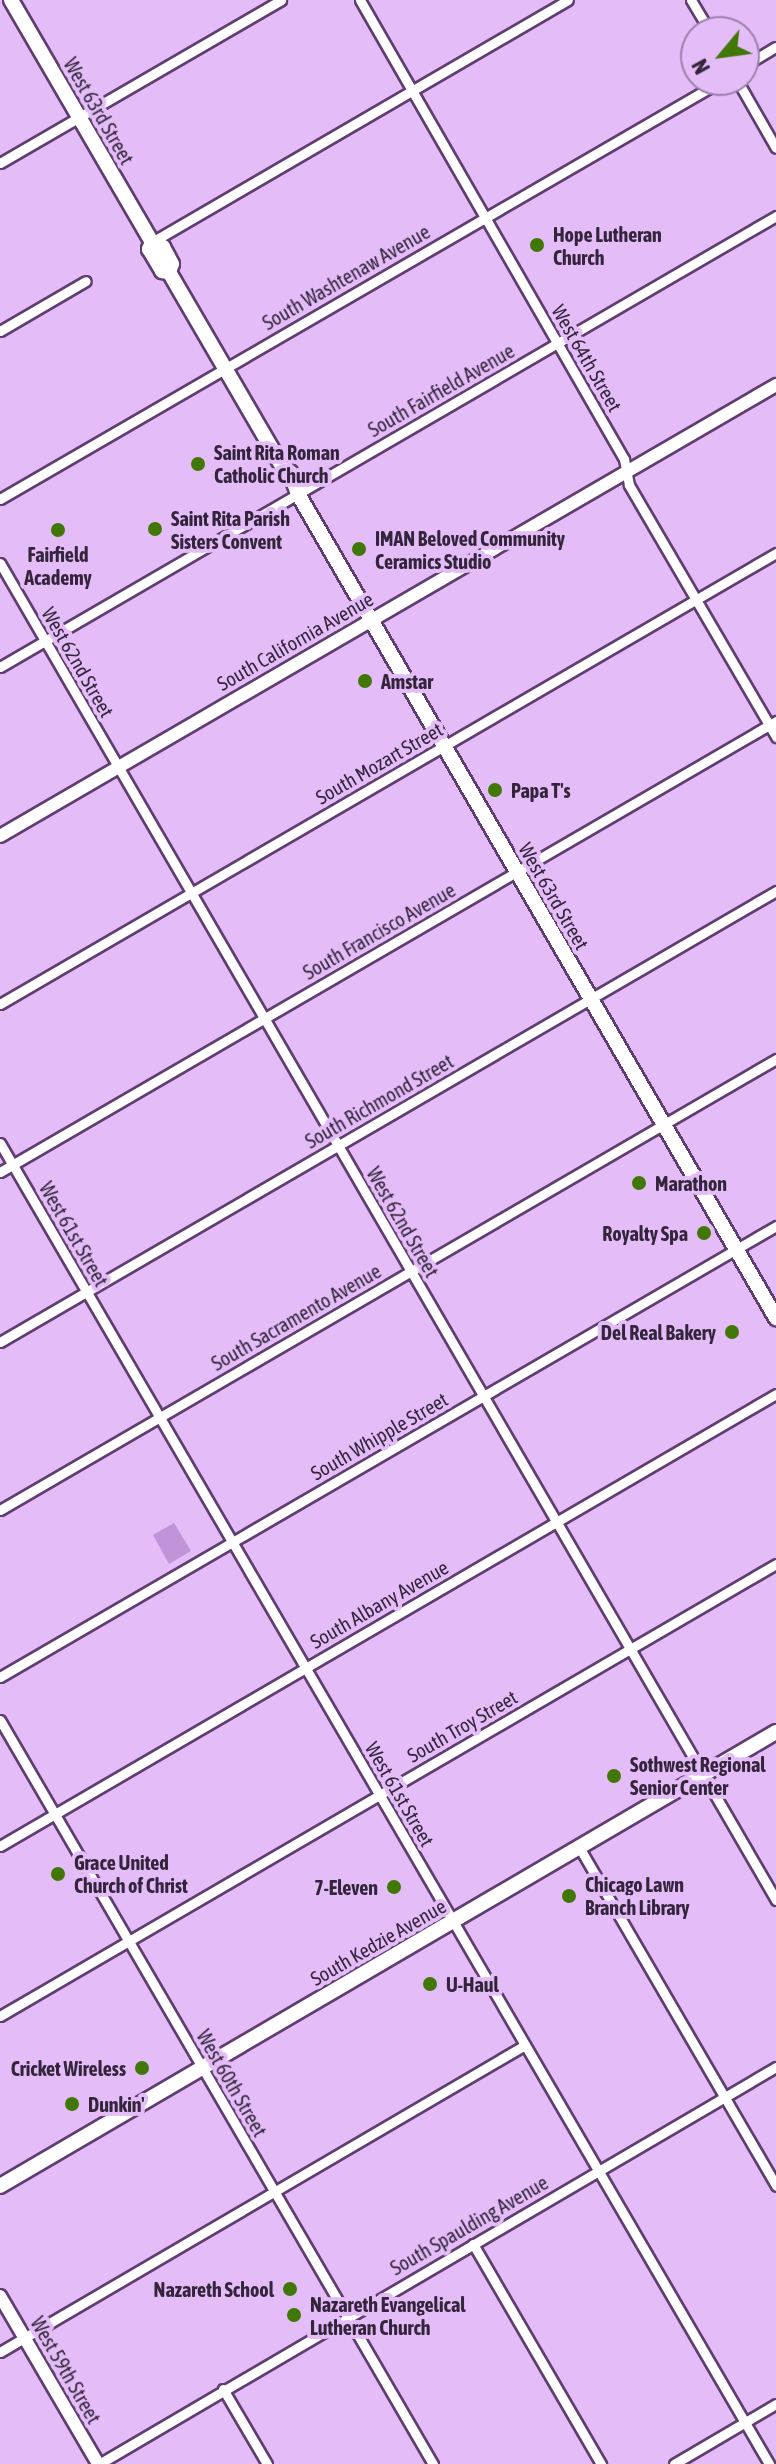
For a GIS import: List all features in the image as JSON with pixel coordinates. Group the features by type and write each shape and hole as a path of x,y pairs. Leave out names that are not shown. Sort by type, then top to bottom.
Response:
{"main road":[{"name":"West 63rd Street","path":"11,0 152,242 149,249 162,271 169,272 283,468 291,493 298,494 776,1318"},
{"name":"South Kedzie Avenue","path":"0,2186 776,1732"}],"street":[{"path":"0,163 281,0"},
{"name":"West 64th Street","path":"360,0 624,459 629,485 773,723 776,737"},
{"path":"152,242 568,0"},
{"name":"South Washtenaw Avenue","path":"0,499 695,96"},
{"path":"746,96 776,148"},
{"name":"South Fairfield Avenue","path":"0,667 776,216"},
{"path":"0,331 86,281"},
{"name":"South California Avenue","path":"0,836 776,385"},
{"name":"South Mozart Street","path":"0,1004 776,553"},
{"name":"West 62nd Street","path":"0,563 776,1900"},
{"name":"South Francisco Avenue","path":"0,1172 773,723"},
{"name":"South Richmond Street","path":"0,1342 776,891"},
{"name":"South Sacramento Avenue","path":"0,1510 776,1059"},
{"name":"West 61st Street","path":"0,1143 769,2464"},
{"name":"South Whipple Street","path":"0,1677 776,1226"},
{"name":"South Albany Avenue","path":"0,1846 776,1394"},
{"name":"South Troy Street","path":"0,2016 776,1564"},
{"name":"West 60th Street","path":"0,1720 433,2464"},
{"path":"579,1847 776,2186"},
{"path":"0,2352 525,2045"},
{"name":"South Spaulding Avenue","path":"98,2464 776,2067"},
{"path":"473,2244 601,2464"},
{"name":"West 59th Street","path":"0,2296 98,2464"},
{"path":"223,2389 267,2464"},
{"path":"674,2464 776,2404"}],"shaded area":[{"path":"174,1523 191,1551 169,1564 153,1535"}],"place":[{"name":"Hope Lutheran Church","path":"537,245"},
{"name":"Saint Rita Roman Catholic Church","path":"198,464"},
{"name":"Saint Rita Parish Sisters Convent","path":"155,529"},
{"name":"Fairfield Academy","path":"58,530"},
{"name":"IMAN Beloved Community Ceramics Studio","path":"359,549"},
{"name":"Amstar","path":"365,681"},
{"name":"Papa T's","path":"495,790"},
{"name":"Marathon","path":"639,1183"},
{"name":"Royalty Spa","path":"704,1233"},
{"name":"Del Real Bakery","path":"732,1332"},
{"name":"Sothwest Regional Senior Center","path":"614,1776"},
{"name":"Grace United Church of Christ","path":"58,1874"},
{"name":"7-Eleven","path":"394,1887"},
{"name":"Chicago Lawn Branch Library","path":"569,1896"},
{"name":"U-Haul","path":"430,1984"},
{"name":"Cricket Wireless","path":"142,2068"},
{"name":"Dunkin'","path":"72,2104"},
{"name":"Nazareth School","path":"290,2289"},
{"name":"Nazareth Evangelical Lutheran Church","path":"294,2315"}]}
